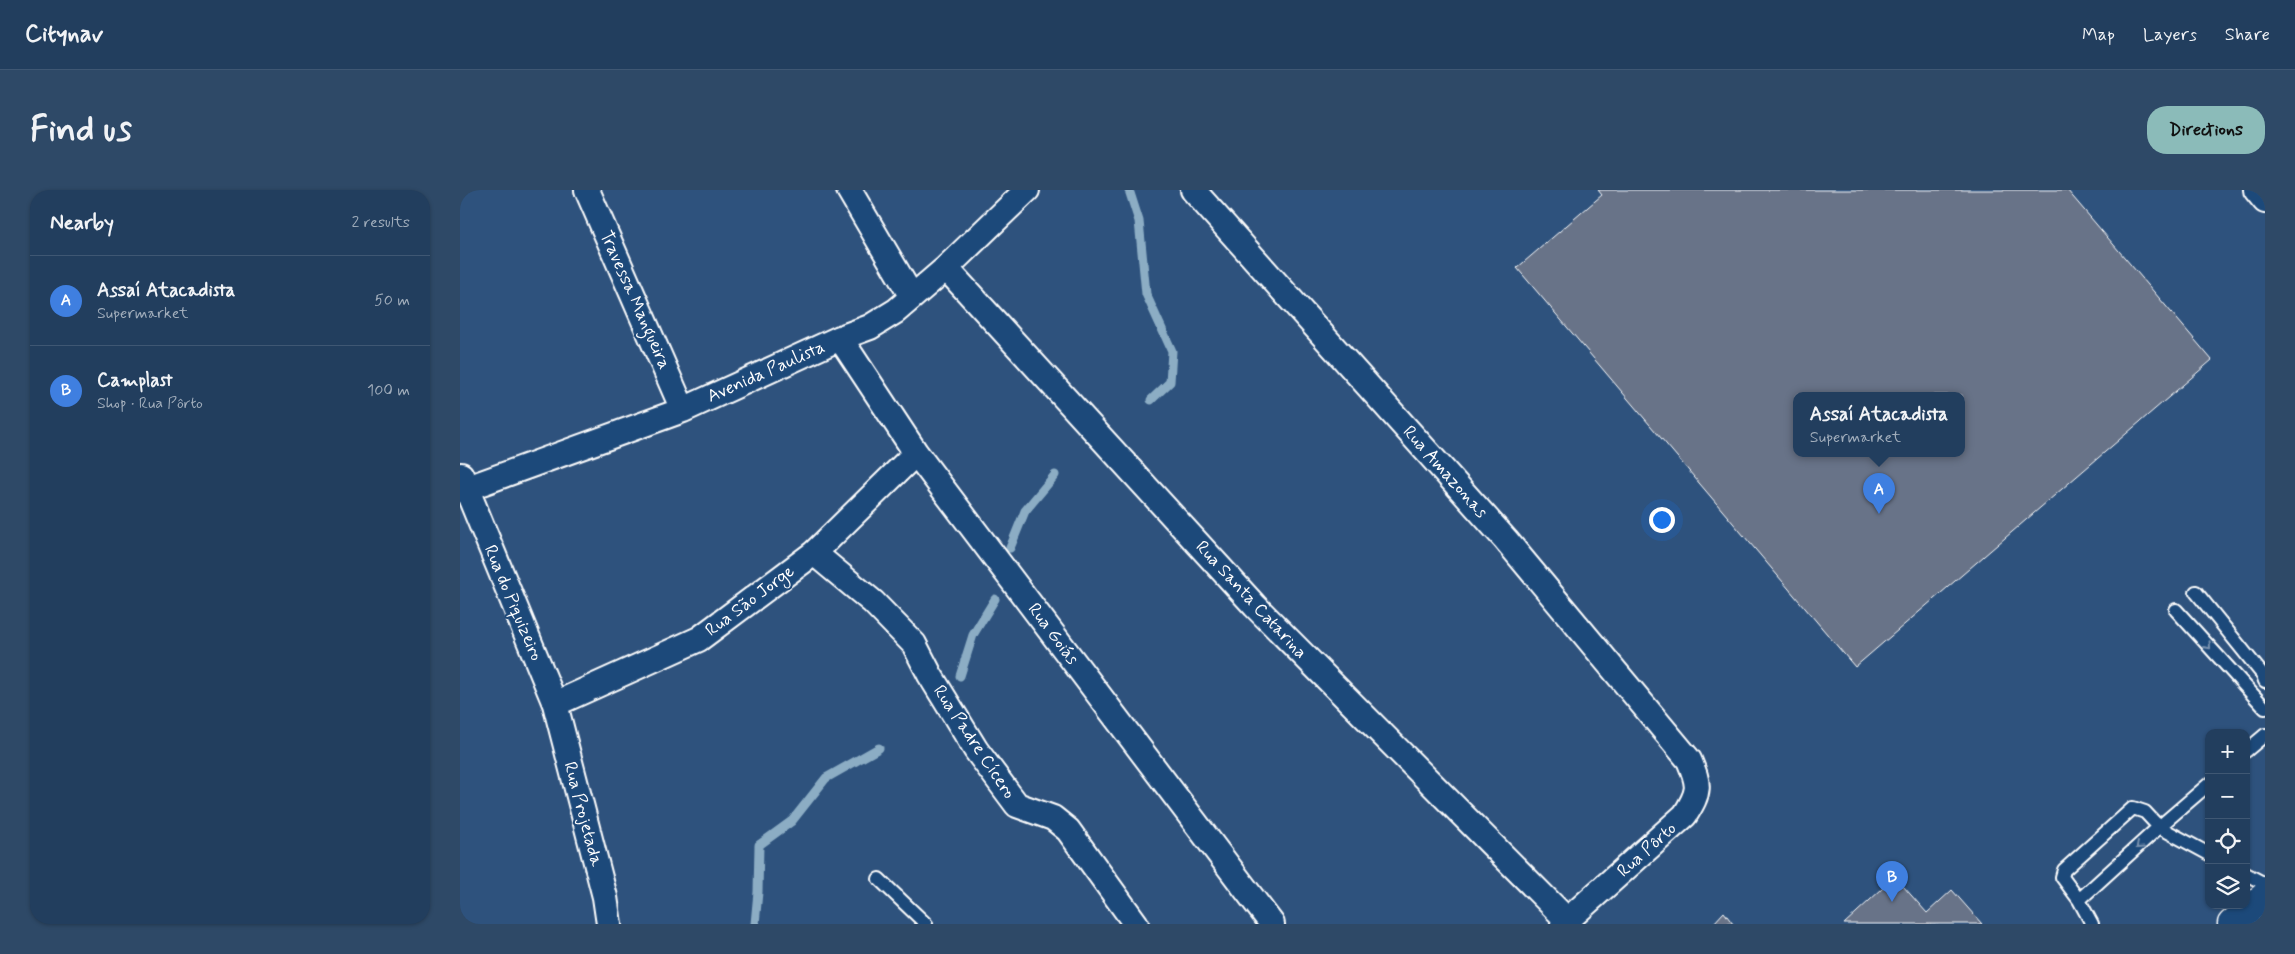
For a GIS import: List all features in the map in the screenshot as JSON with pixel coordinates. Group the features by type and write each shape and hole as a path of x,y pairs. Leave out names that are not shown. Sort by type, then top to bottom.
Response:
{"main road":[{"path":"2232,924 2265,896"}],"street":[{"name":"Travessa Mangueira","path":"587,190 683,410"},
{"path":"849,190 912,297"},
{"name":"Avenida Paulista","path":"463,481 683,410 840,338 870,327 896,311 946,268 1027,190"},
{"name":"Rua Amazonas","path":"1193,190 1506,540 1689,760"},
{"path":"2256,190 2265,201"},
{"name":"Rua Santa Catarina","path":"946,268 1254,606 1565,922"},
{"name":"Rua Goiás","path":"840,338 916,453 1272,924"},
{"name":"Rua São Jorge","path":"555,704 699,639 814,553 916,453"},
{"name":"Rua do Piquizeiro","path":"463,481 555,704"},
{"name":"Rua Padre Cícero","path":"814,553 873,602 914,644 930,675 976,750 1018,805 1053,818 1068,830 1136,924"},
{"name":"Rua Projetada","path":"555,704 605,897 610,924"},
{"name":"Rua Pôrto","path":"1565,922 1685,815 1698,795 1696,776 1689,760"}],"lane":[{"path":"2196,592 2263,674 2265,681"},
{"path":"2176,610 2265,708"},
{"path":"2250,748 2265,735"},
{"path":"2079,900 2205,787"},
{"path":"2092,924 2079,900 2062,877 2064,870 2134,808 2145,812 2159,827 2205,852"},
{"path":"2250,876 2265,884"},
{"path":"879,879 926,924"}],"building":[{"path":"1598,190 2067,190 2212,360 1855,667 1517,268 1602,195"},
{"path":"1895,877 1927,913 1952,890 1982,924 1844,924"},
{"path":"1724,912 1733,924 1713,924"}],"waterway":[{"path":"1129,190 1139,221 1146,294 1172,351 1170,382 1151,400"},
{"path":"1010,548 1025,511 1055,475"},
{"path":"960,676 973,635 995,599"},
{"path":"755,924 759,845 792,821 826,778 879,748"}],"place":[{"name":"Assaí Atacadista","path":"1879,514"},
{"name":"Camplast","path":"1892,902"}]}
